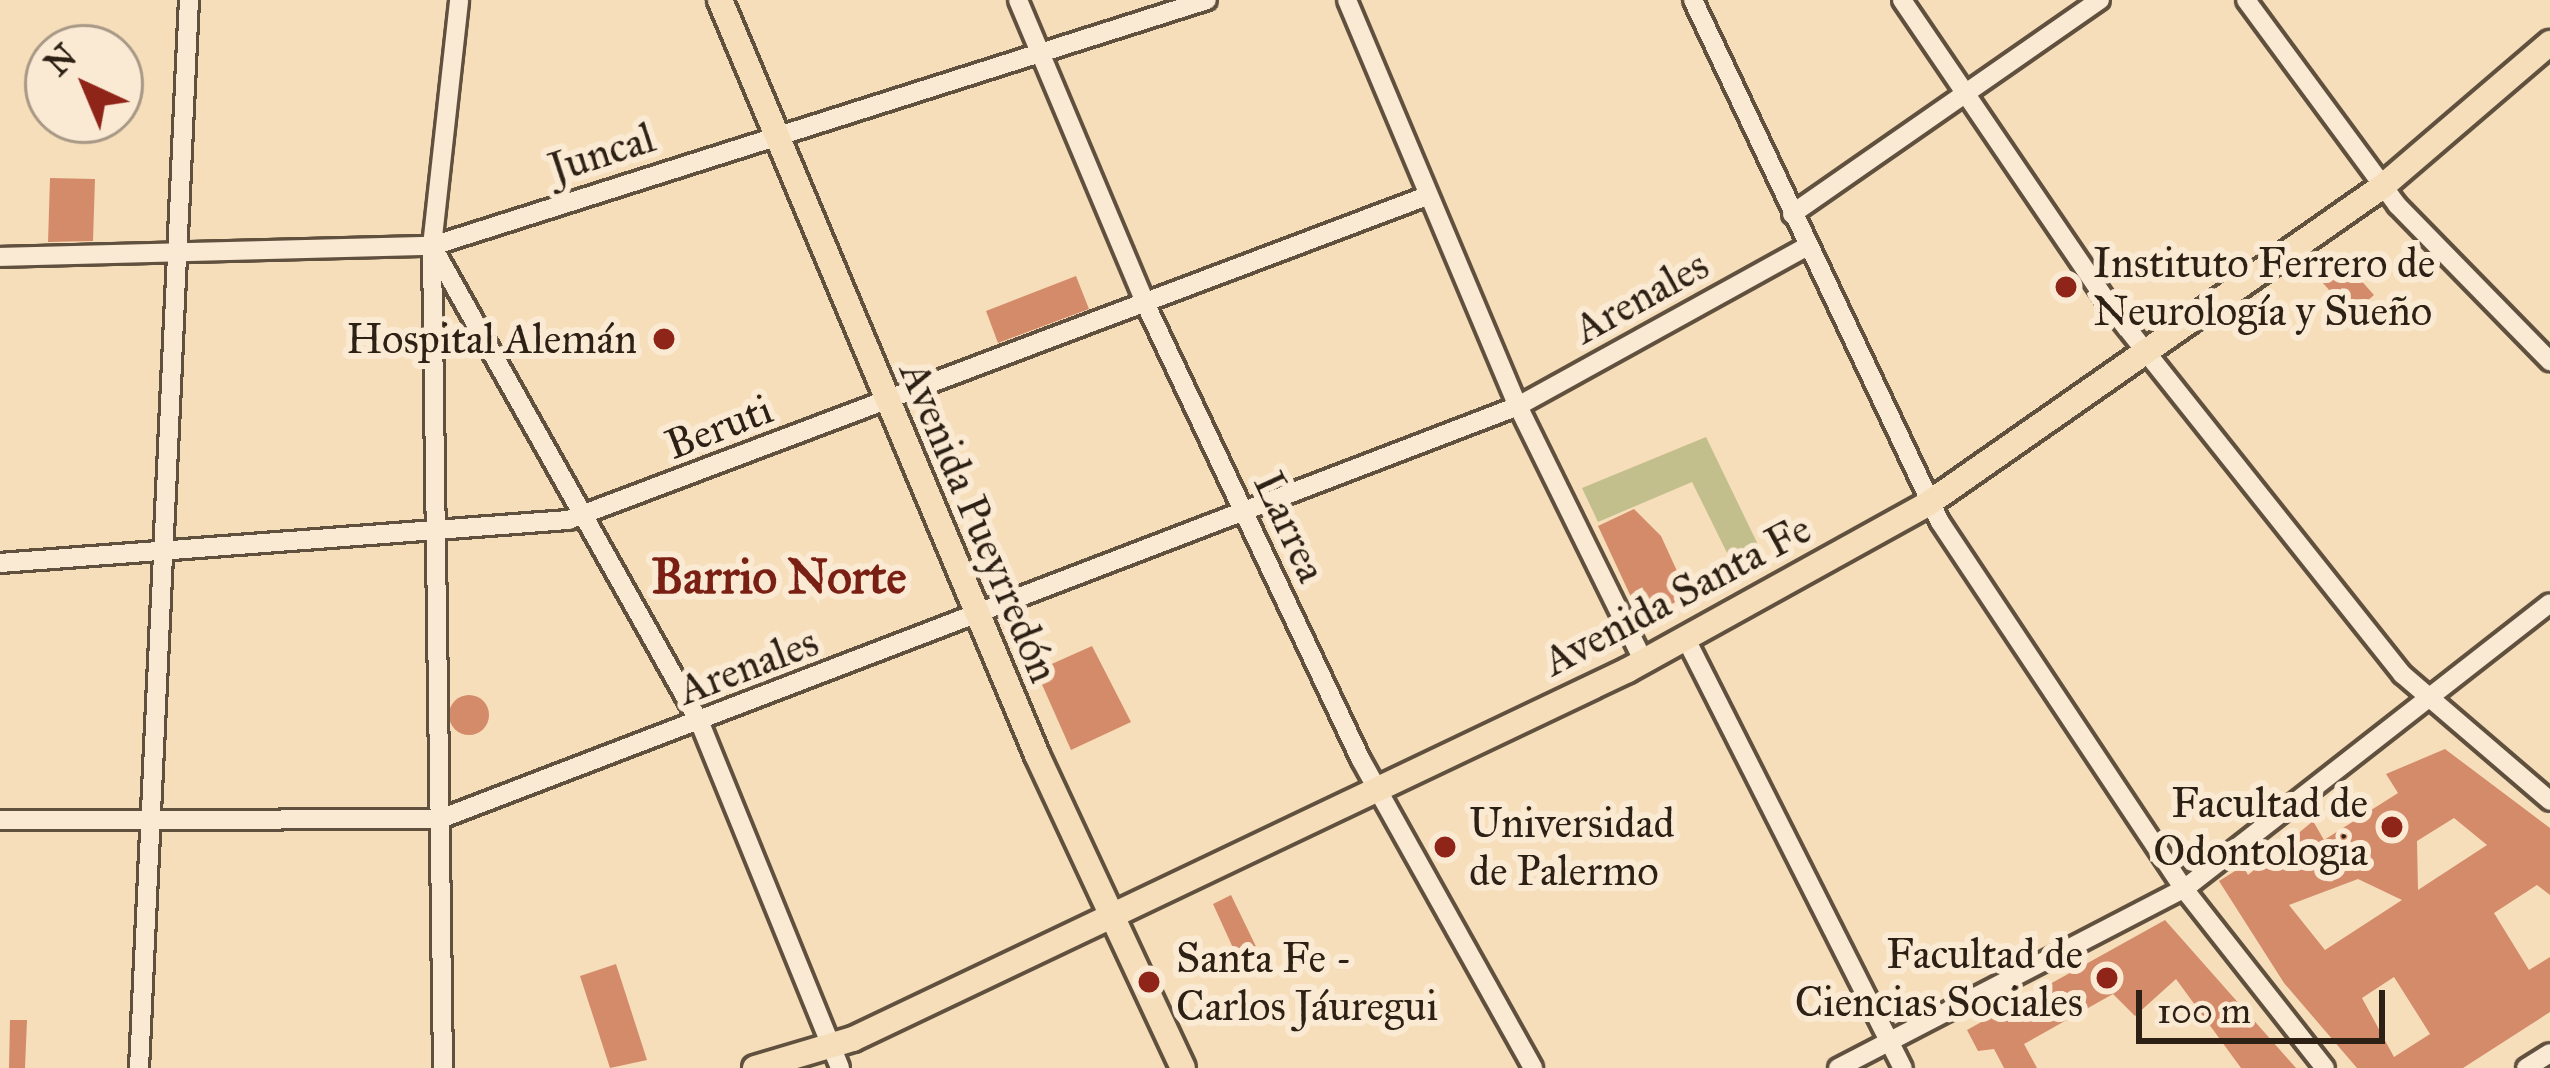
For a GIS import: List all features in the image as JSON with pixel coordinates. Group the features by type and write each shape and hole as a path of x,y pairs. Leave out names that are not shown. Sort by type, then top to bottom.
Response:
{"main road":[{"name":"Avenida Pueyrredón","path":"720,0 977,616 1109,919 1183,1068"},
{"name":"Avenida Santa Fe","path":"755,1068 836,1058 1109,919 1644,662 1929,503 2143,348 2383,186 2550,43"}],"street":[{"path":"139,1068 145,821 189,0"},
{"path":"443,1068 432,246 459,0"},
{"name":"Larrea","path":"1018,0 1034,52 1245,516 1377,789 1533,1068"},
{"name":"Juncal","path":"0,257 432,246 1207,0"},
{"path":"1347,0 1518,406 1644,662"},
{"path":"1693,0 1929,503 2184,889 2325,1068"},
{"path":"1901,0 2143,348 2432,706 2550,801"},
{"path":"1792,214 1968,100 2100,0"},
{"path":"2246,0 2383,186 2550,362"},
{"name":"Beruti","path":"0,563 587,515 1427,196"},
{"path":"432,246 700,723 836,1058"},
{"name":"Arenales","path":"0,820 440,819 1245,516 1518,406 1808,246"},
{"path":"434,325 451,310 477,320"},
{"path":"1838,1068 1890,1046 2184,889 2432,706 2550,603"},
{"path":"1686,639 1903,1068"},
{"path":"2526,1068 2550,1053"}],"shaded area":[{"path":"1706,437 1764,557 1736,571 1692,482 1598,522 1582,488"}],"building":[{"path":"50,178 95,179 93,241 48,242"},
{"path":"2341,258 2374,295 2351,315 2315,274"},
{"path":"1076,276 1089,309 998,343 986,311"},
{"path":"1634,509 1661,536 1688,595 1652,615 1638,612 1598,526"},
{"path":"1092,646 1131,722 1071,750 1036,671"},
{"path":"469,695 483,701 489,715 483,729 469,735 455,729 449,715 455,701"},
{"path":"2445,749 2550,828 2550,895 2537,885 2494,913 2529,970 2550,957 2550,1012 2463,1068 2357,1068 2284,983 2219,881 2243,866 2248,875 2313,821 2324,840 2398,793 2386,774","holes":["2454,818 2487,845 2418,890 2417,841","2358,879 2402,900 2325,950 2289,905","2394,977 2430,1034 2394,1057 2362,998"]},
{"path":"1231,895 1264,963 1244,972 1213,904"},
{"path":"2165,920 2296,1068 2241,1068 2176,979 2135,1016 2113,994 2024,1044 2037,1068 2004,1068 1994,1049 1978,1051 1967,1030"},
{"path":"616,964 647,1060 610,1068 580,976"},
{"path":"10,1020 27,1020 25,1068 9,1068"}],"place":[{"name":"Instituto Ferrero de Neurología y Sueño","path":"2066,287"},
{"name":"Hospital Alemán","path":"664,339"},
{"name":"Facultad de Odontologia","path":"2392,827"},
{"name":"Universidad de Palermo","path":"1445,847"},
{"name":"Facultad de Ciencias Sociales","path":"2107,978"},
{"name":"Santa Fe - Carlos Jáuregui","path":"1149,982"}],"district":[{"name":"Barrio Norte","path":"779,577"}]}
